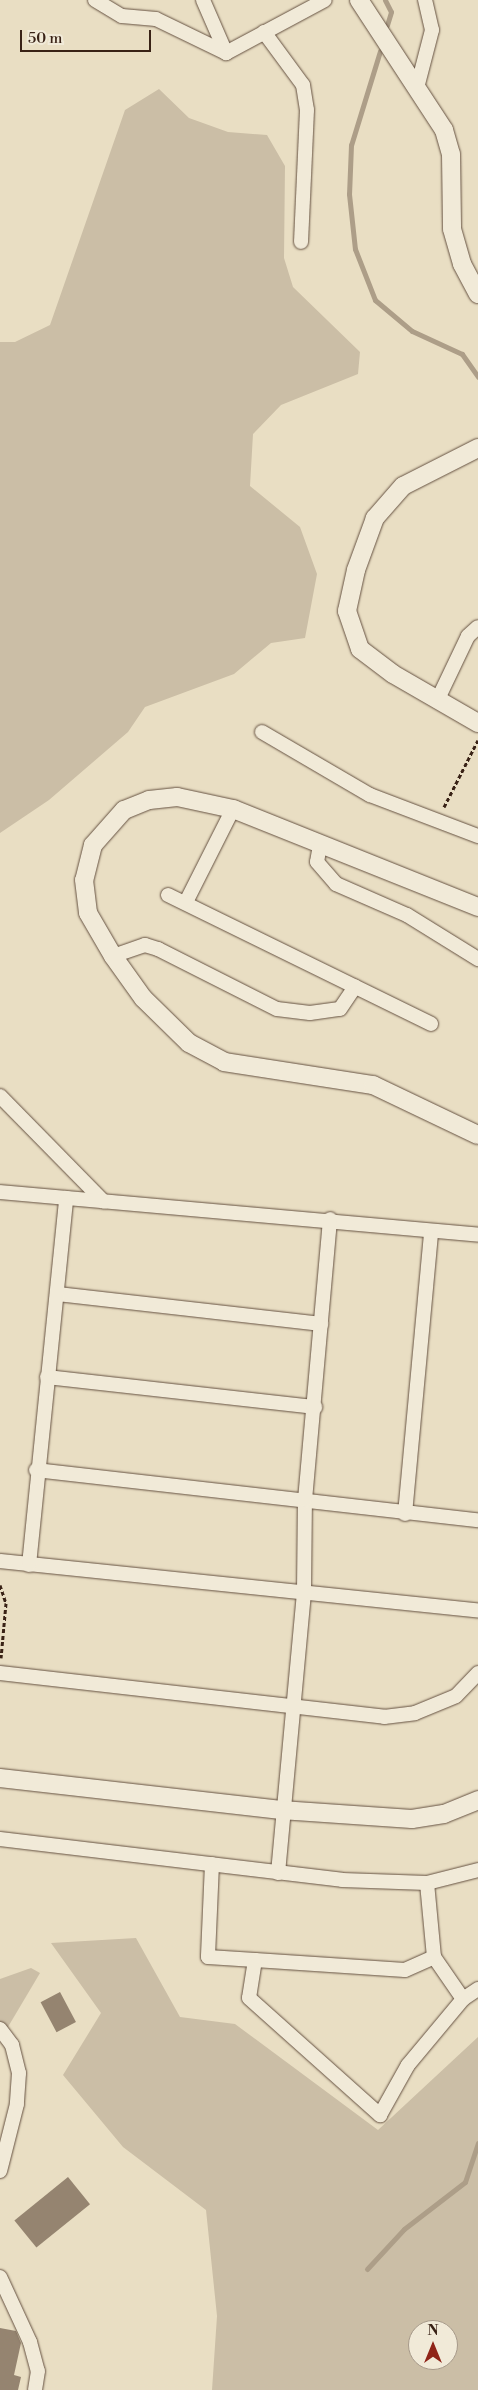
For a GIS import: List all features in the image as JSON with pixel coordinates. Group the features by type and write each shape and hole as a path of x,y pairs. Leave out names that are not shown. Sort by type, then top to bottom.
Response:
{"street":[{"path":"95,0 122,16 156,19 226,53"},
{"path":"203,0 226,53"},
{"path":"226,53 325,0"},
{"path":"359,0 444,130 451,154 452,229 462,264 478,294"},
{"path":"417,88 432,30 425,0"},
{"path":"264,32 303,86 307,110 301,242"},
{"path":"478,448 403,486 375,518 356,570 347,611 360,649 436,701 478,722"},
{"path":"436,701 468,636 478,627"},
{"path":"262,732 370,795 438,819 478,836"},
{"path":"478,907 232,809 198,799 149,800 124,810 106,827 93,845 84,880 88,913 113,956 167,1024 189,1044 224,1062 373,1085 478,1135"},
{"path":"186,902 232,809"},
{"path":"320,845 317,862 336,884 407,915 478,959"},
{"path":"168,895 186,902 431,1024"},
{"path":"113,956 145,945 158,949 276,1009 310,1013 340,1009 354,987"},
{"path":"0,1096 104,1202"},
{"path":"0,1192 330,1219 431,1233 478,1235"},
{"path":"29,1564 36,1470 58,1294 66,1198"},
{"path":"278,1873 281,1810 304,1591 305,1500 330,1219"},
{"path":"405,1514 431,1233"},
{"path":"58,1294 321,1324"},
{"path":"47,1377 314,1407"},
{"path":"36,1470 305,1500 405,1514 478,1520"},
{"path":"0,1561 478,1610"},
{"path":"0,1671 384,1717 415,1712 456,1696 478,1673"},
{"path":"0,1778 281,1810 412,1819 444,1814 478,1800"},
{"path":"0,1839 278,1873 427,1883 478,1870"},
{"path":"212,1864 208,1957 405,1970 434,1957"},
{"path":"427,1883 434,1957 464,1999"},
{"path":"255,1960 249,1998 380,2116 408,2065 464,1999 478,1989"},
{"path":"0,2029 12,2045 19,2073 17,2104 0,2171"},
{"path":"0,2277 30,2342 38,2371 35,2390"}],"path":[{"path":"438,819 478,740"},
{"path":"0,1584 6,1603 0,1671"}],"shaded area":[{"path":"159,89 189,118 228,132 267,135 285,166 284,258 293,287 360,352 358,374 281,405 253,434 250,486 300,527 317,574 305,638 271,643 234,674 145,707 128,732 49,800 0,833 0,342 15,342 50,325 125,110"},
{"path":"136,1938 180,2017 235,2024 378,2130 478,2037 478,2390 212,2390 217,2316 206,2210 123,2147 63,2075 101,2013 51,1943"},
{"path":"31,1968 40,1973 5,2032 0,2027 0,1979"}],"building":[{"path":"60,1992 76,2022 57,2032 41,2002"},
{"path":"68,2177 90,2204 36,2248 14,2220"},
{"path":"0,2328 16,2331 21,2343 14,2375 21,2377 18,2390 0,2390"}],"waterway":[{"path":"385,0 391,12 387,25"},
{"path":"380,51 351,145 349,194 355,249 375,300 412,331 462,354 478,377"},
{"path":"367,2269 404,2229 465,2182 478,2143"}]}
